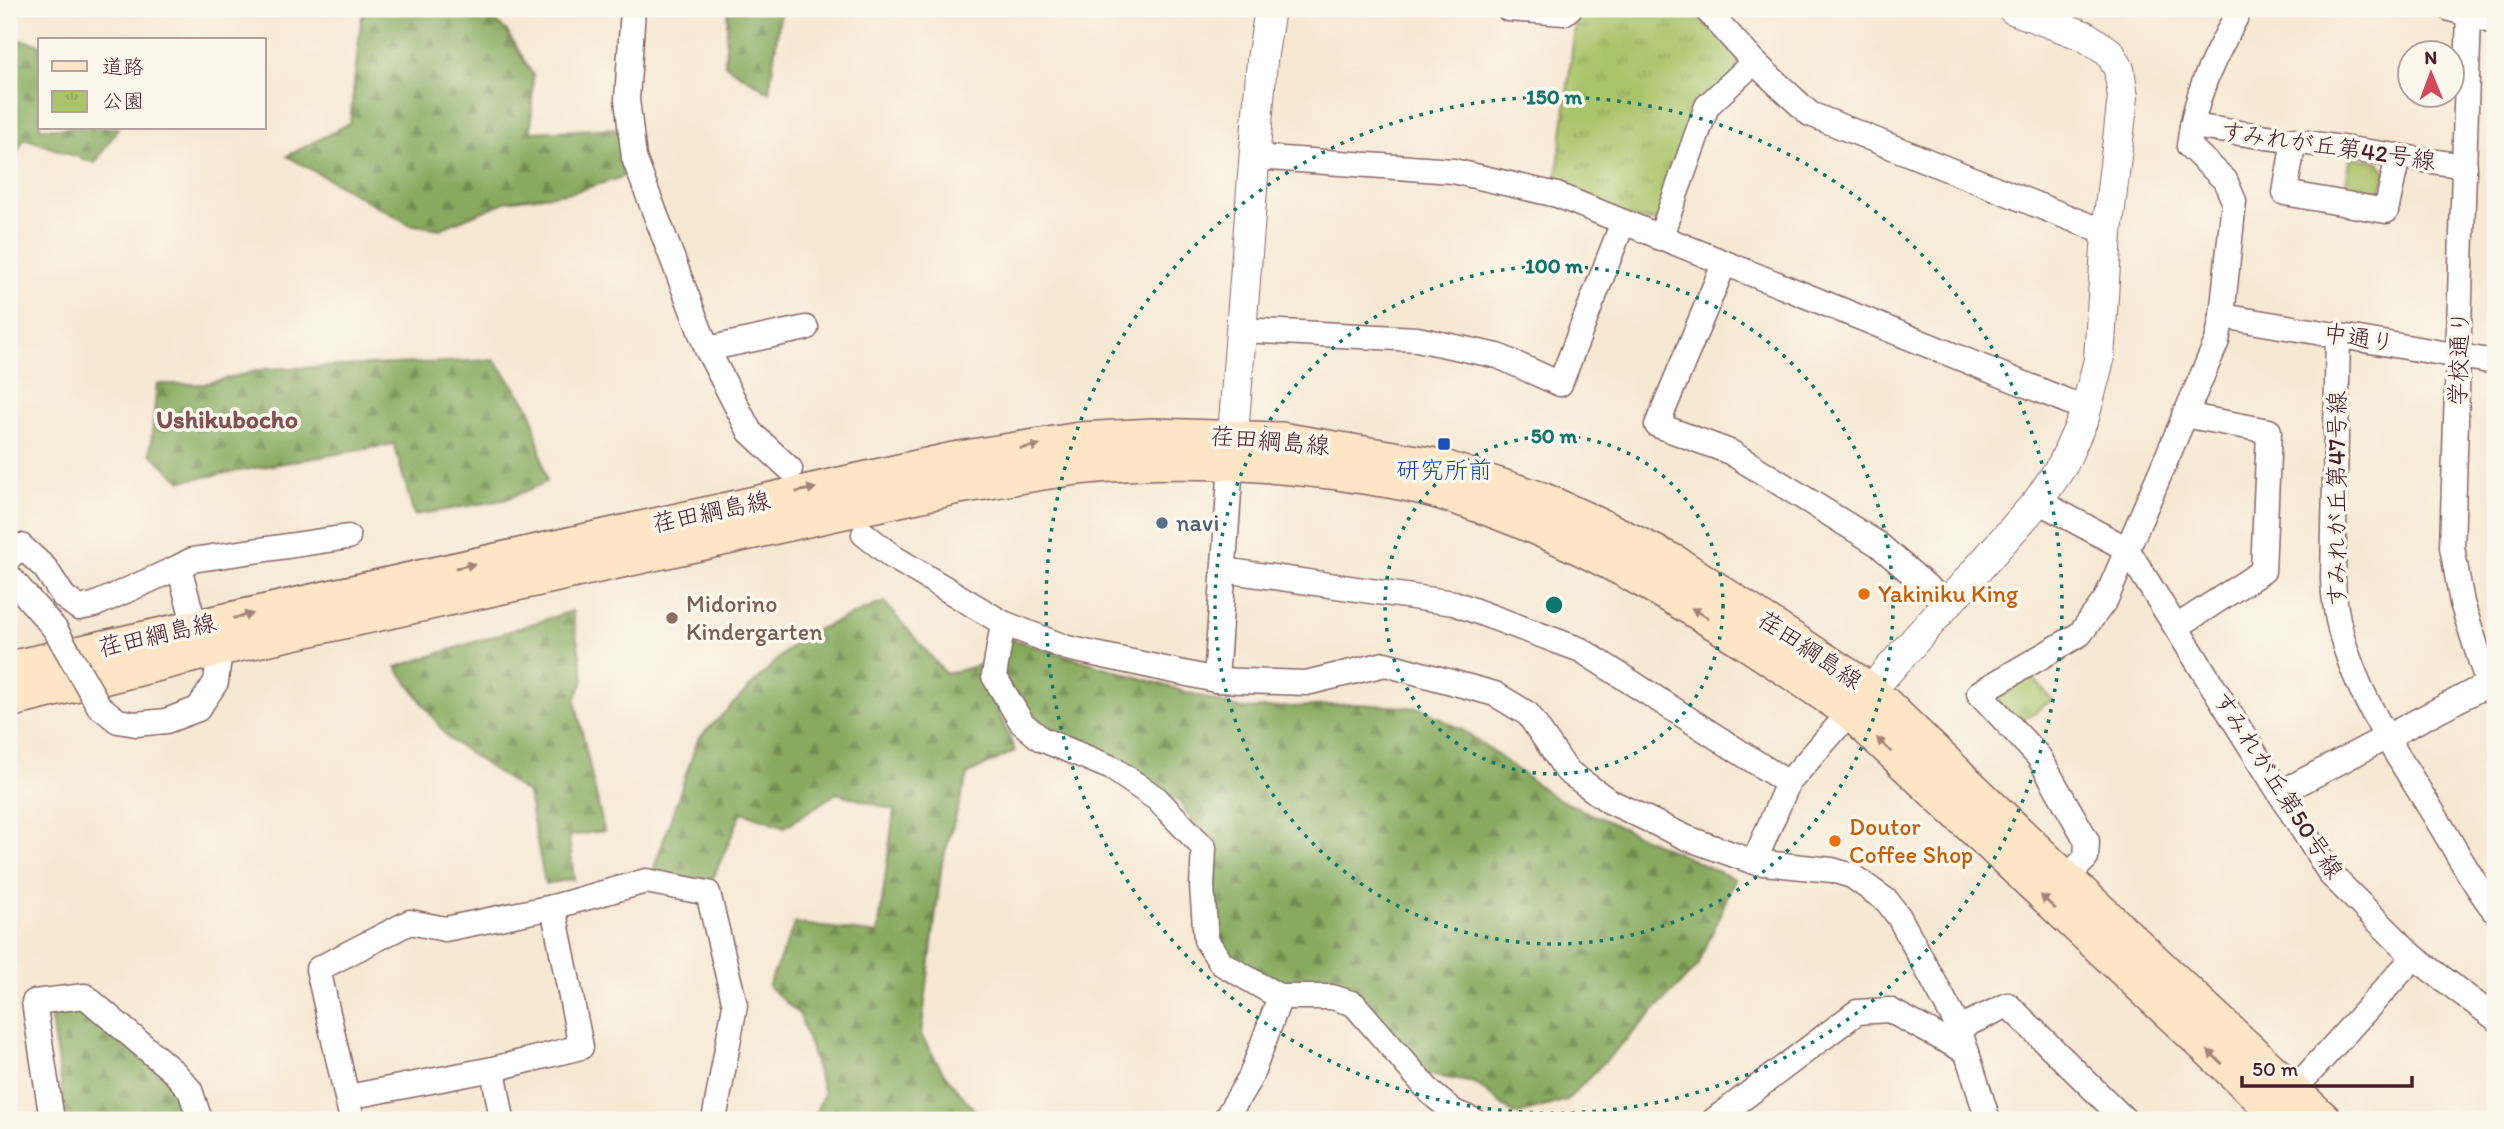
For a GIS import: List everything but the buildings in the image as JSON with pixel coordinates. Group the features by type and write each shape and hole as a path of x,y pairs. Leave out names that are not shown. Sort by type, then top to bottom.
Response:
{"main road":[{"name":"荏田綱島線","path":"9,668 953,459 1080,439 1232,449 1360,450 1441,466 1542,499 1675,562 1860,701 2066,878 2288,1105"},
{"name":"荏田綱島線","path":"9,701 220,649 959,488 1079,468 1232,449"},
{"name":"荏田綱島線","path":"1860,701 2288,1105 2325,1120"}],"street":[{"path":"634,9 627,99 634,158 707,349 750,432 790,469"},
{"path":"1216,680 1262,60 1270,9"},
{"path":"1508,9 1564,13 1569,9"},
{"path":"1706,9 1754,62 1810,114 2107,233"},
{"path":"1754,862 1788,783 2038,501 2063,464 2086,409 2099,360 2107,233 2123,97 2119,69 2110,53 2085,36 2013,9"},
{"path":"2066,878 2086,859 2087,841 2039,757 1979,693 2080,634 2106,599 2123,567 2127,549 2217,341 2234,201 2225,180 2189,146 2194,107 2205,78 2240,9"},
{"path":"2459,11 2495,22"},
{"name":"学校通り","path":"2459,11 2465,166 2452,547 2462,603 2491,689"},
{"path":"1660,238 1707,106 1754,62"},
{"name":"すみれが丘第42号線","path":"2192,126 2465,166"},
{"path":"2294,140 2285,193 2386,211 2398,156"},
{"path":"1256,157 1453,171 1557,195 2086,409"},
{"path":"1241,330 1417,339 1498,356 1560,384 1623,222"},
{"path":"1724,264 1657,425 1730,452 1878,544 1948,605"},
{"name":"中通り","path":"2222,316 2495,362"},
{"path":"707,349 806,328"},
{"name":"すみれが丘第47号線","path":"2338,335 2334,608 2349,664 2387,737 2495,911"},
{"path":"2178,626 2263,572 2269,431 2184,415"},
{"path":"2038,501 2127,549"},
{"path":"864,534 894,557 1003,623 1067,648 1216,680 1306,683 1385,664 1495,694 1528,714 1567,771 1609,801 1687,838 1754,862 1832,870 1871,887 1899,917 1959,1028 1988,1120"},
{"path":"9,558 21,546 45,568 64,597 79,608 94,605 191,560 348,537"},
{"name":"すみれが丘第50号線","path":"2127,549 2178,626 2331,875 2414,957 2495,1018"},
{"path":"179,567 195,627"},
{"path":"1224,570 1454,603 1581,650 1788,783"},
{"path":"9,576 55,629 99,706 118,721 136,724 166,721 198,709 216,682 220,649"},
{"path":"1003,623 995,676 1022,723 1041,740 1112,768 1157,799 1204,848 1202,886 1206,940 1221,963 1280,997 1332,997 1354,1004 1432,1094 1454,1112 1473,1120"},
{"path":"2280,793 2387,737 2491,689"},
{"path":"553,907 581,1047 350,1109 318,970 410,922 445,929 553,907 646,881 708,893 735,1005 714,1120"},
{"path":"2288,1105 2414,957"},
{"path":"52,1120 34,1002 85,996 175,1073 190,1090 200,1120"},
{"path":"1225,1120 1251,1076 1280,997"},
{"path":"1959,1028 2008,1005 2125,1120"},
{"path":"1714,1120 1857,1012 1889,1010 1967,1052"},
{"path":"493,1069 502,1120"}],"green space":[{"path":"365,9 478,9 506,30 533,75 531,132 620,128 623,177 573,192 507,201 440,229 409,224 287,156 350,123 361,20"},
{"path":"728,9 781,9 769,92 725,65"},
{"path":"1585,9 1692,9 1740,61 1656,222 1617,214 1556,185 1576,18"},
{"path":"9,38 38,44 38,130 117,130 95,163 24,138 9,170"},
{"path":"2351,157 2379,162 2386,172 2379,199 2343,199"},
{"path":"495,360 531,410 547,482 504,500 414,515 394,444 181,481 150,453 157,384 204,384 265,369"},
{"path":"884,602 946,674 979,665 1015,751 968,774 942,863 921,1035 945,1075 983,1120 813,1120 824,1093 800,1015 768,986 795,923 878,934 894,810 837,793 785,827 742,812 710,885 653,871 698,739 801,636"},
{"path":"572,611 584,679 575,700 604,831 569,836 574,879 545,884 528,794 449,739 396,667"},
{"path":"1011,639 1243,709 1358,704 1421,708 1466,732 1554,797 1735,879 1698,966 1567,1100 1515,1115 1475,1083 1417,1073 1318,990 1280,989 1234,959 1215,930 1217,861 1180,802 1022,714 998,677"},
{"path":"2029,673 2052,700 2019,723 1991,694"},
{"path":"76,1004 183,1093 188,1120 67,1120 49,1008"}],"place":[{"name":"研究所前","path":"1444,444"},
{"name":"navi","path":"1162,523"},
{"name":"Yakiniku King","path":"1864,594"},
{"name":"Midorino Kindergarten","path":"672,618"},
{"name":"Doutor Coffee Shop","path":"1835,841"}],"district":[{"name":"Ushikubocho","path":"227,419"}]}
